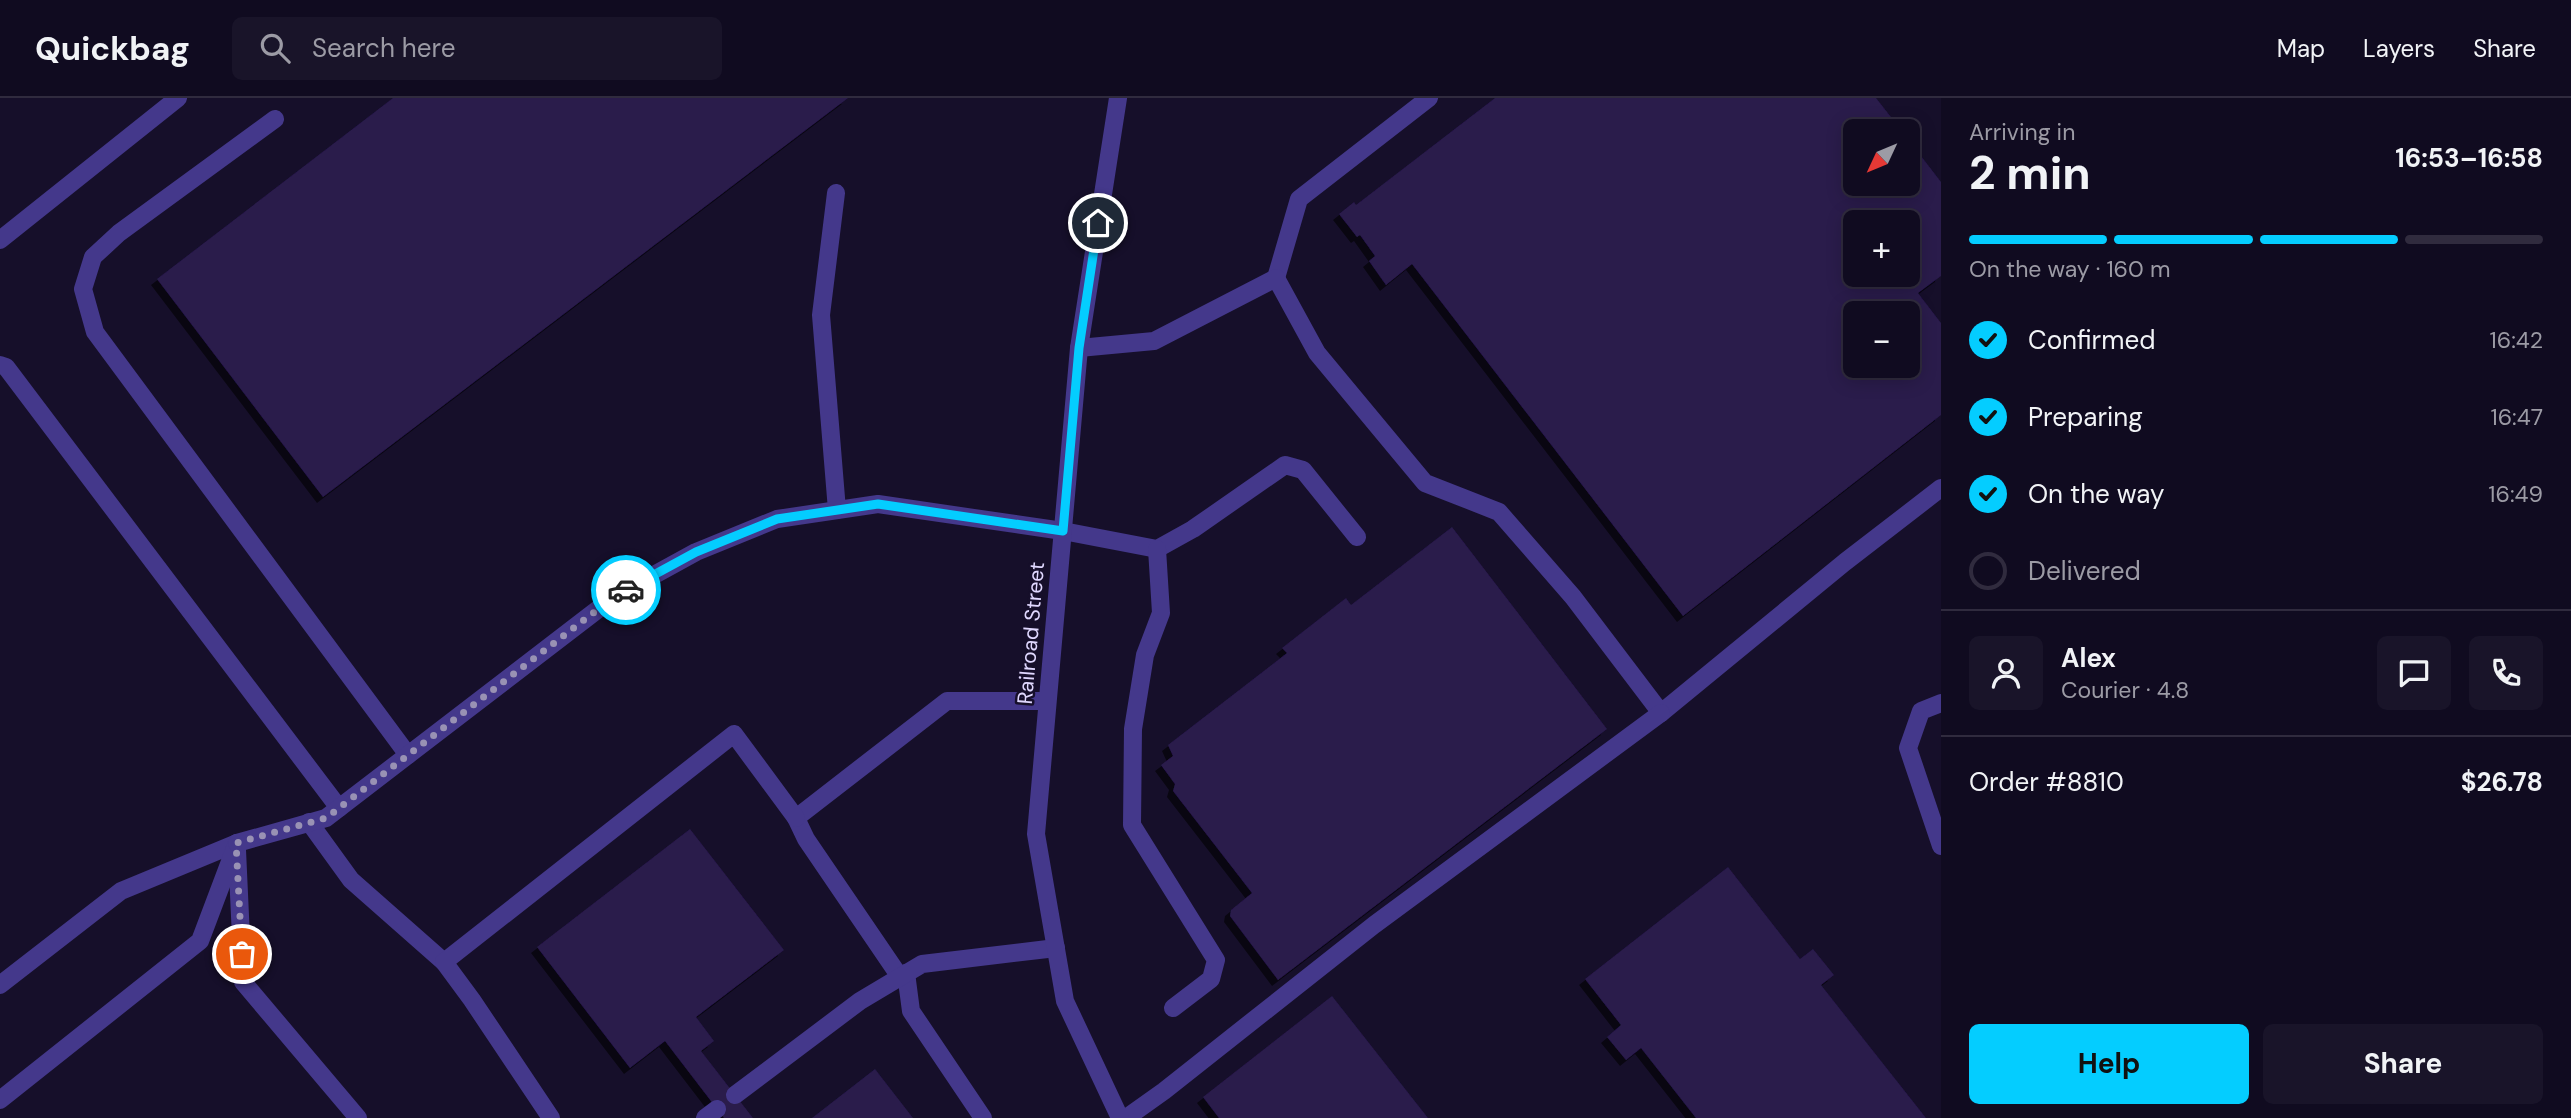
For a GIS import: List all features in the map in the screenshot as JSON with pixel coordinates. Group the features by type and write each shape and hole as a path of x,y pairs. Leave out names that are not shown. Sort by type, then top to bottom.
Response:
{"street":[{"path":"0,240 178,98"},
{"name":"Railroad Street","path":"1118,98 1079,348 1035,834 1065,1001 1120,1118"},
{"path":"1429,98 1298,199 1276,278 1317,353 1426,483 1499,512 1573,597 1661,713"},
{"path":"275,119 111,241 93,257 83,289 95,332 408,755"},
{"path":"836,193 821,315 837,510"},
{"path":"1079,348 1154,341 1276,278"},
{"path":"0,365 6,367 339,808"},
{"path":"0,985 121,891 236,843 326,818 614,597 696,552 777,519 878,504 1063,531 1157,549 1193,529 1285,465 1303,470 1357,537"},
{"path":"1126,1118 1374,925 1661,713 1844,562 1941,488"},
{"path":"1157,549 1161,613 1145,655 1133,729 1132,825 1216,960 1211,979 1173,1008"},
{"path":"796,818 947,701 1047,701"},
{"path":"1941,703 1921,711 1908,748 1941,846"},
{"path":"444,962 734,734 796,818 806,839 903,975 911,1011 983,1118"},
{"path":"309,822 351,880 444,962 551,1118"},
{"path":"0,1100 200,941 236,843"},
{"path":"236,843 243,982 358,1118"},
{"path":"735,1095 860,1001 922,964 1056,948"}],"building":[{"path":"393,98 848,98 323,497 157,279"},
{"path":"1495,98 1876,98 1893,119 1843,119 1843,196 1920,196 1920,155 1941,182 1941,276 1918,293 1941,323 1941,415 1683,616 1412,264 1386,285 1369,261 1375,256 1360,235 1357,237 1339,214 1354,202 1356,205"},
{"path":"1452,527 1607,729 1278,980 1230,916 1231,910 1252,893 1173,791 1175,784 1161,765 1173,756 1168,745 1287,653 1282,648 1346,598 1351,605"},
{"path":"690,829 784,950 696,1017 714,1041 701,1051 753,1118 724,1118 665,1041 630,1068 537,947"},
{"path":"1728,867 1800,959 1813,949 1834,975 1821,985 1926,1118 1696,1118 1641,1048 1626,1060 1607,1037 1621,1025 1585,979"},
{"path":"1332,996 1428,1118 1219,1118 1203,1097"},
{"path":"875,1069 913,1118 812,1118"}],"way so far":[{"path":"242,954 236,843 326,818 626,590"}],"route":[{"path":"626,590 696,552 777,519 878,504 1063,531 1079,348 1098,223"}]}
